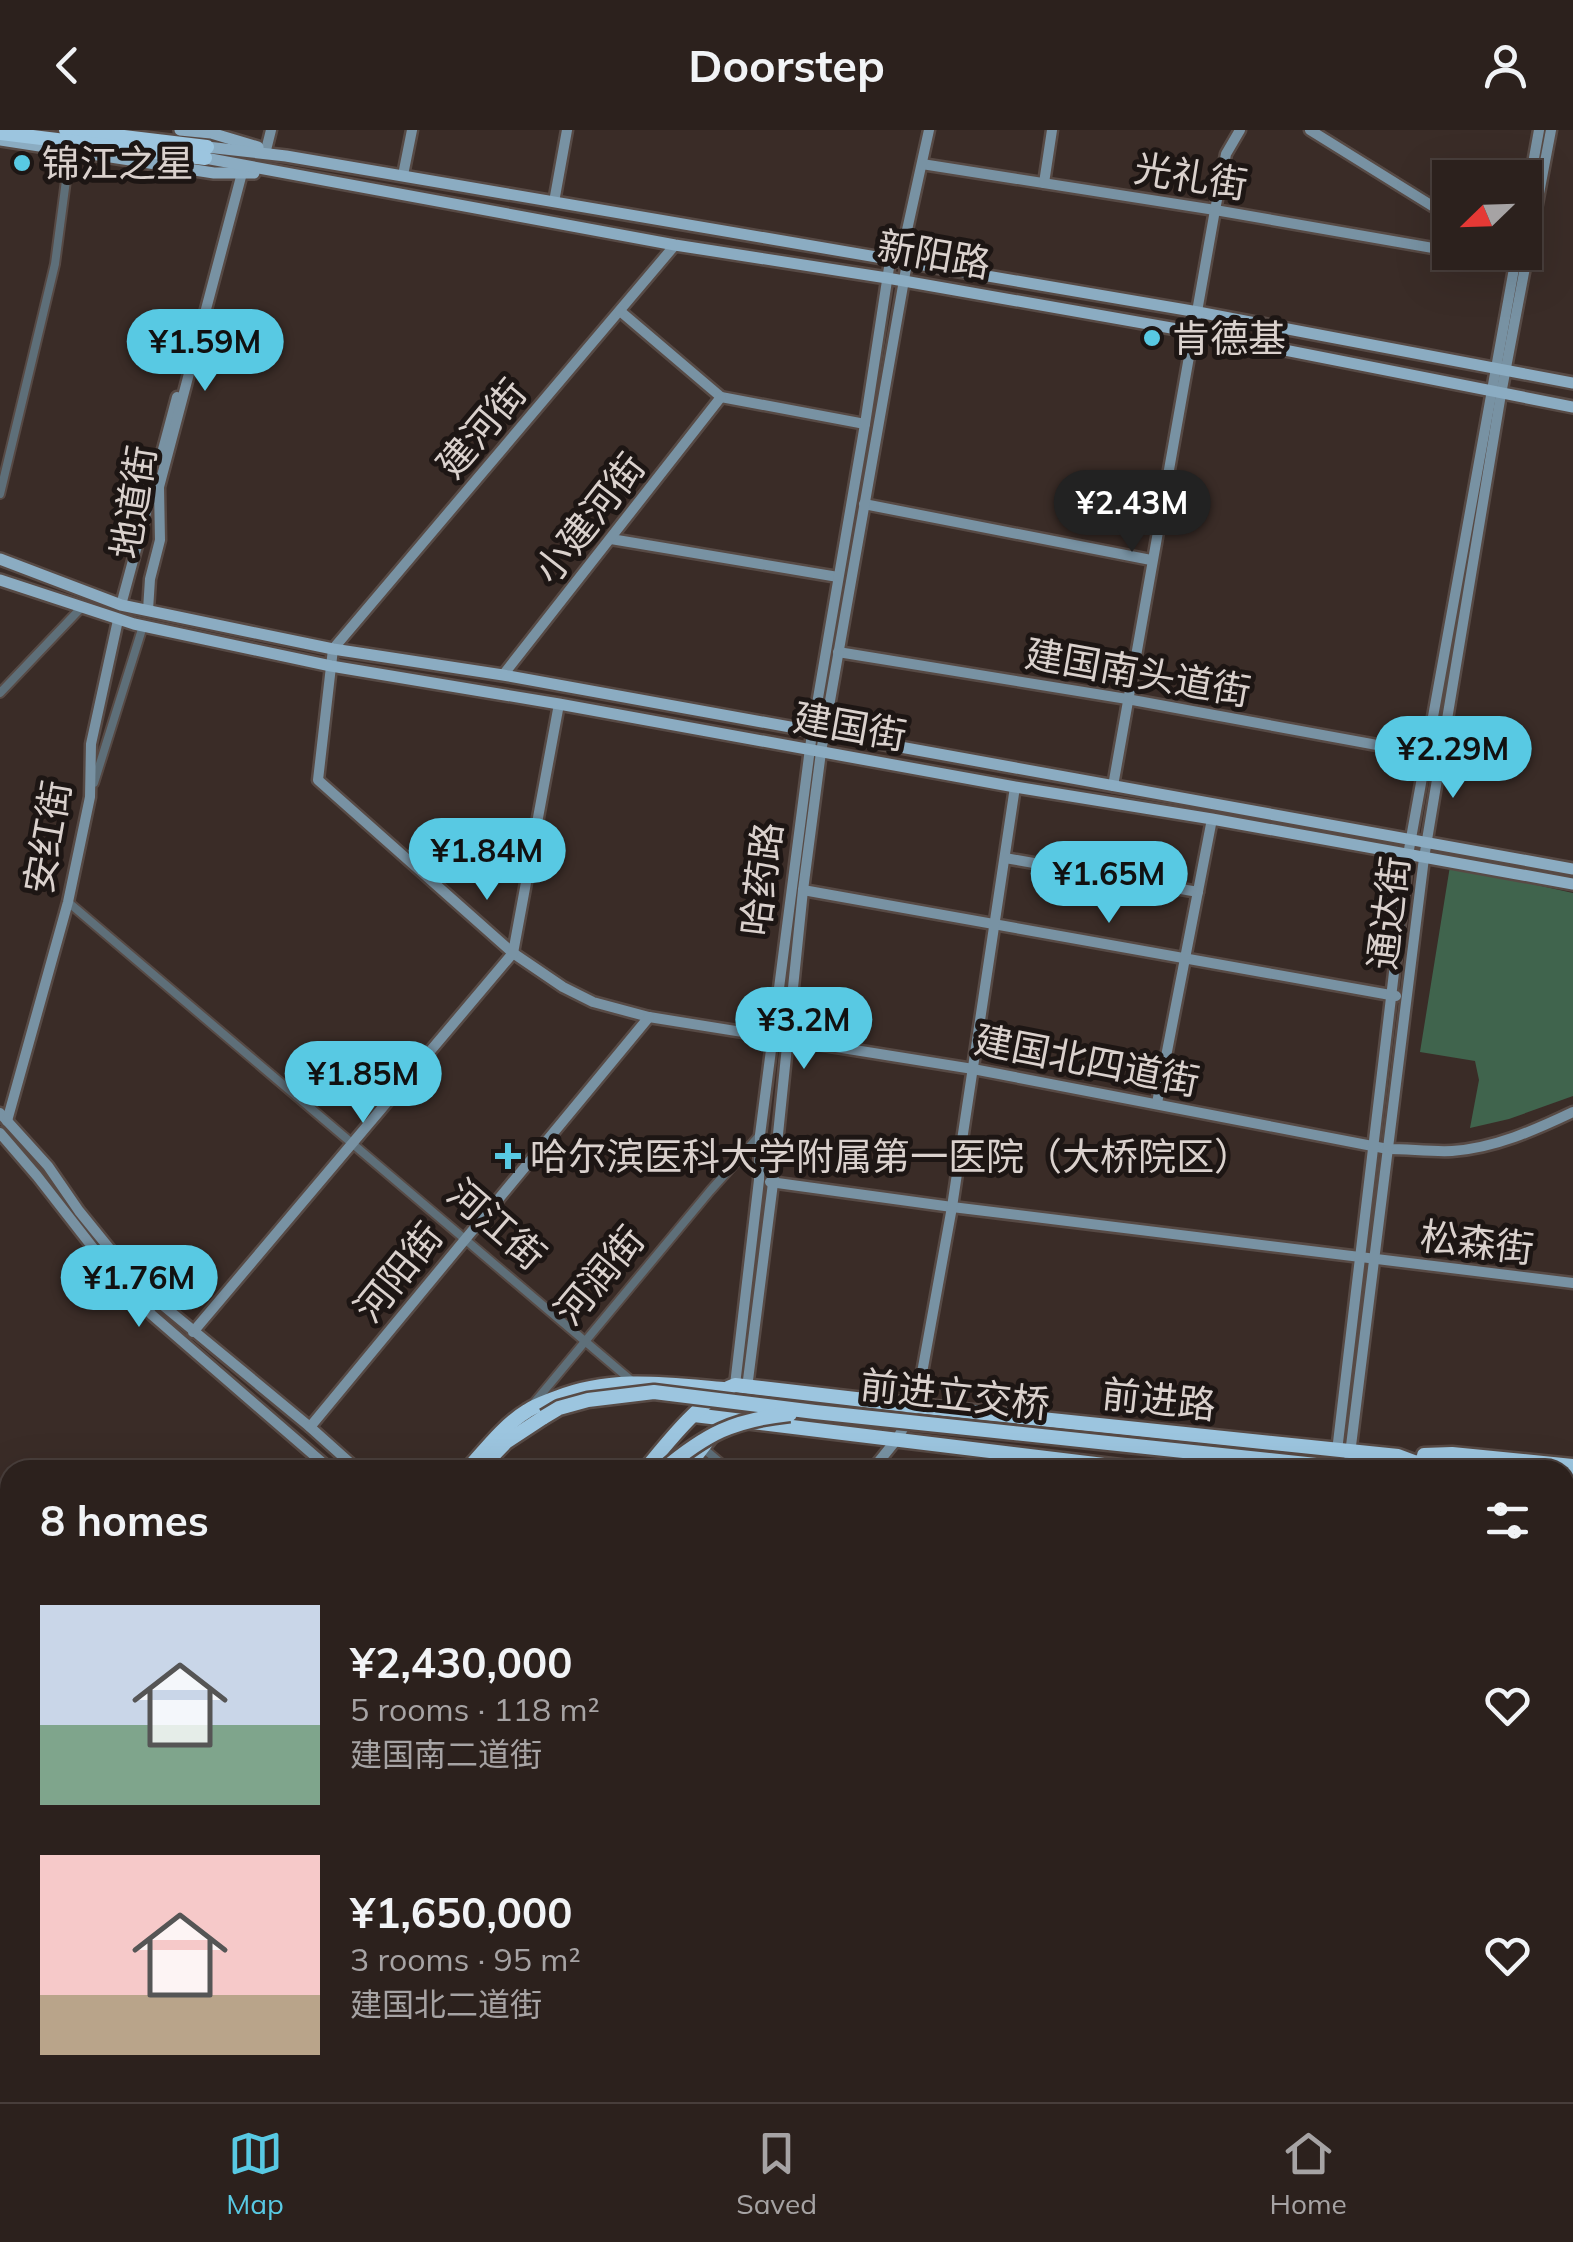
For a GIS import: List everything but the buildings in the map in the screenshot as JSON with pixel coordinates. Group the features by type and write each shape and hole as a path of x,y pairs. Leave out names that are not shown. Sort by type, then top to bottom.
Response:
{"highway":[{"name":"新阳路","path":"66,130 206,153"},
{"name":"新阳路","path":"0,132 206,153"},
{"path":"633,1382 735,1387"},
{"name":"河润街","path":"476,1460 528,1410 591,1386 633,1382"},
{"path":"654,1460 694,1415 735,1387"},
{"name":"前进路","path":"735,1387 1344,1451 1512,1460"},
{"name":"哈药路","path":"693,1460 724,1419 735,1387"},
{"name":"前进立交桥","path":"489,1460 506,1442 559,1408 588,1400 654,1392 1268,1460"},
{"path":"675,1460 696,1442 736,1423 815,1412"},
{"name":"前进路","path":"694,1415 1065,1460"},
{"path":"1323,1460 1344,1451"},
{"name":"前进路","path":"1398,1456 1409,1460"}],"main road":[{"name":"新阳路","path":"180,130 211,134 286,156 1198,312 1573,383"},
{"name":"新阳路","path":"0,140 214,173 283,174"},
{"name":"新阳路","path":"206,153 286,156"},
{"name":"新阳路","path":"206,153 283,174 675,246 888,278 1194,332 1573,407"},
{"name":"建国街","path":"0,558 121,605 333,649 504,675 1573,869"},
{"name":"建国街","path":"0,580 118,620 331,666 1573,884"}],"street":[{"path":"248,144 251,130"},
{"path":"266,150 271,130"},
{"path":"403,176 412,130"},
{"path":"554,202 567,130"},
{"name":"哈药路","path":"735,1387 760,1180 760,1135 838,578 888,278 899,262 928,130"},
{"path":"1044,184 1052,130"},
{"path":"1112,786 1215,210 1226,154 1240,130"},
{"path":"1310,130 1432,206"},
{"path":"1534,160 1540,130"},
{"name":"通达街","path":"1542,162 1551,130"},
{"path":"0,494 55,264 70,150"},
{"name":"光礼街","path":"922,164 1432,247"},
{"path":"121,605 239,173"},
{"name":"地道街","path":"148,610 150,580 160,540 159,486 239,173"},
{"name":"建河街","path":"333,649 675,246"},
{"name":"哈药路","path":"818,734 838,652 904,282 899,262"},
{"name":"通达街","path":"1346,1460 1360,1258 1408,855 1496,393 1514,270"},
{"path":"620,311 720,397 865,424"},
{"name":"通达街","path":"1344,1451 1388,1149 1424,858 1496,393"},
{"name":"小建河街","path":"504,675 720,397"},
{"path":"864,504 1151,560"},
{"path":"611,539 838,578"},
{"path":"0,693 82,608"},
{"name":"安红街","path":"3,1117 68,902 90,798 92,744 118,620"},
{"path":"90,798 143,626"},
{"path":"331,666 333,649"},
{"name":"建国南头道街","path":"838,652 1426,754"},
{"name":"建国北四道街","path":"331,666 318,780 514,953 592,1002 649,1017 973,1069 1388,1149 1450,1151 1486,1146 1573,1112"},
{"path":"193,1332 514,953 560,704"},
{"name":"哈药路","path":"735,1387 773,1182 816,750"},
{"path":"880,1460 916,1406 952,1207 1015,788"},
{"path":"1157,1103 1212,819"},
{"path":"1005,858 1198,892"},
{"path":"803,890 1407,998"},
{"name":"河江街","path":"68,902 633,1382"},
{"name":"河阳街","path":"310,1427 649,1017"},
{"path":"3,1117 1,1136 152,1316 319,1460"},
{"path":"3,1117 48,1166 80,1212 154,1298 347,1460"},
{"name":"河润街","path":"528,1410 760,1135"},
{"name":"松森街","path":"760,1180 1573,1284"},
{"path":"703,1448 717,1460"}],"green space":[{"path":"1450,866 1573,893 1573,1096 1470,1128 1479,1080 1475,1061 1420,1052"}],"place":[{"name":"锦江之星","path":"22,163"},
{"name":"肯德基","path":"1152,338"},
{"name":"哈尔滨医科大学附属第一医院（大桥院区）","path":"508,1156"}]}
